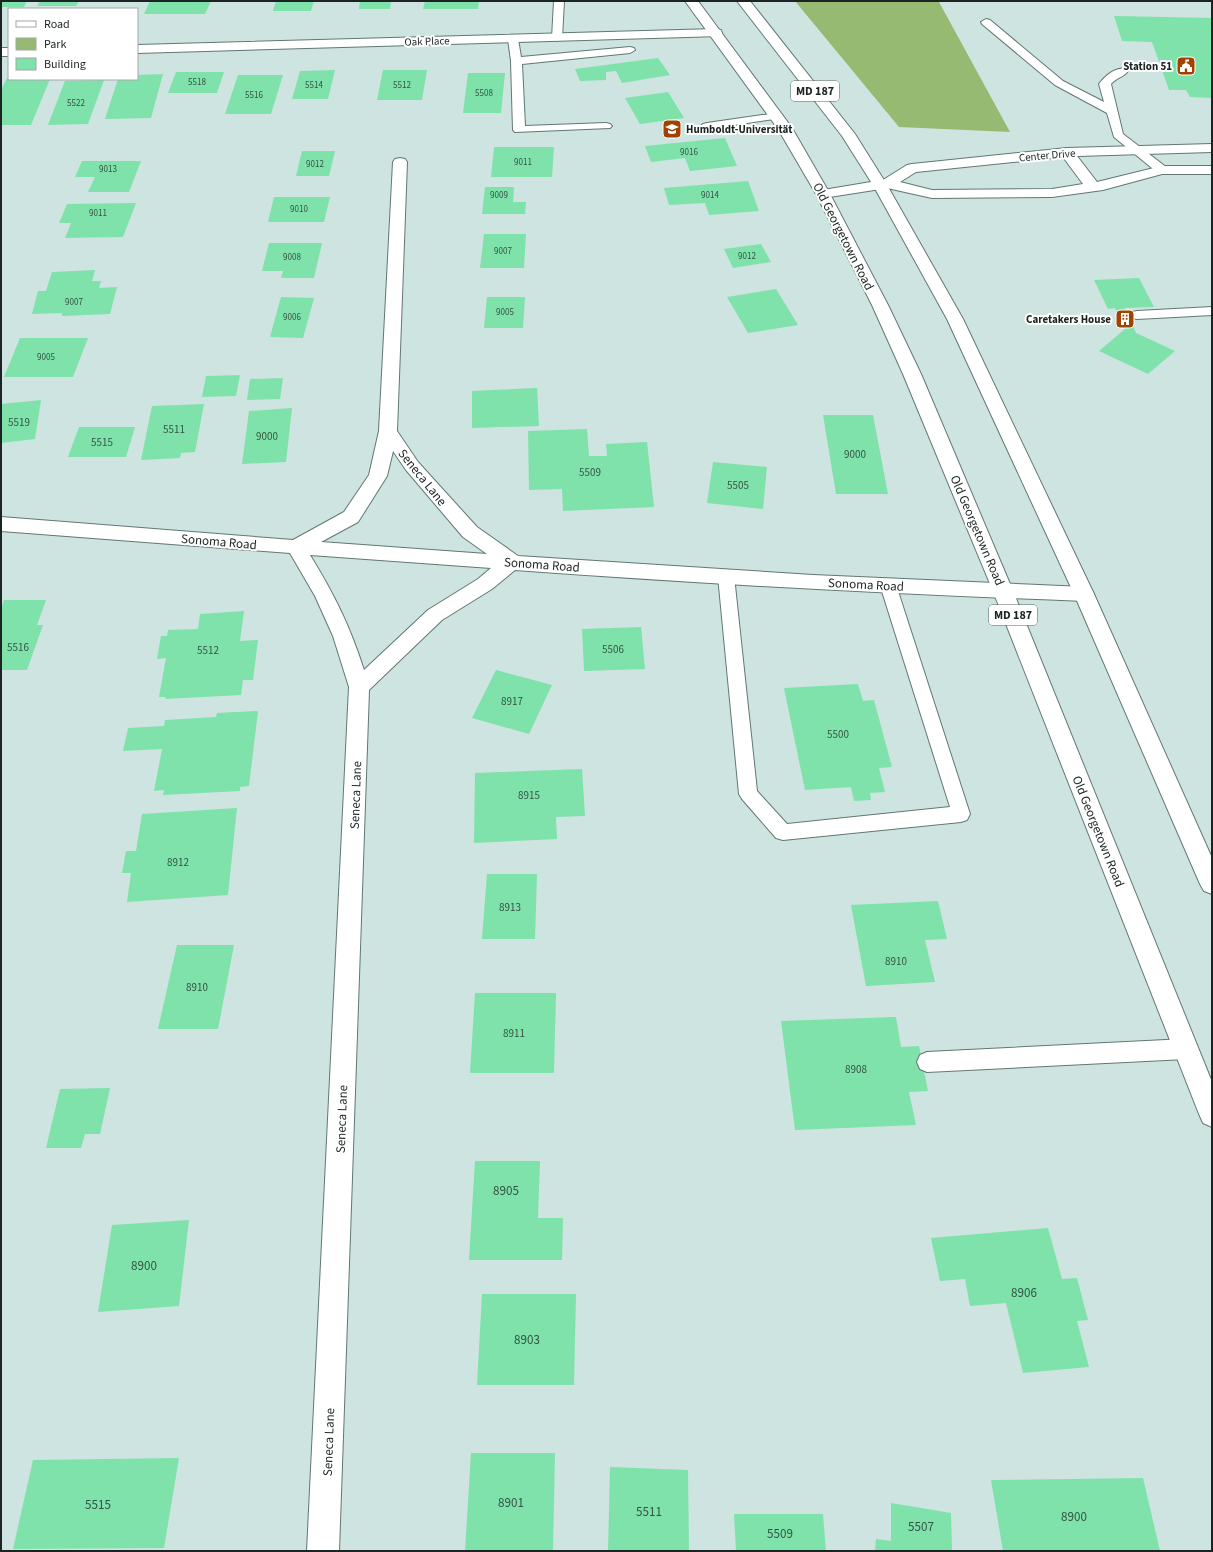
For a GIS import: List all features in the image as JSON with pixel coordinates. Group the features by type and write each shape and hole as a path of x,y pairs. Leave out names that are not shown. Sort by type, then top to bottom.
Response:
{"street":[{"name":"Old Georgetown Road","path":"691,1 776,116 823,194 880,305 912,374 1003,591 1212,1114"},
{"name":"MD 187","path":"744,1 848,134 883,185 955,319 1084,594 1212,884"},
{"name":"Oak Place","path":"138,49 716,33"},
{"name":"Center Drive","path":"883,185 912,168 1067,152 1212,148"},
{"path":"1067,152 1093,188"},
{"path":"987,192 1001,184 1005,175 1002,165 993,160"},
{"name":"Seneca Lane","path":"323,1551 359,687 343,636 324,594 296,547 351,517 378,476 388,431 400,162"},
{"name":"Center Drive","path":"823,194 883,185 932,194 1052,192 1093,188 1162,170 1212,170"},
{"name":"Seneca Lane","path":"388,431 412,466 470,532 512,562"},
{"name":"Sonoma Road","path":"1,524 296,547 726,576 1084,594"},
{"path":"359,687 435,615 485,584 512,562"}],"lane":[{"path":"557,38 559,1"},
{"path":"986,22 1059,83 1112,111"},
{"path":"513,39 516,61 519,130 606,126"},
{"path":"516,61 630,50"},
{"path":"1123,71 1111,77 1105,84 1118,135 1162,170"},
{"path":"707,126 776,116"},
{"path":"1137,315 1212,311"},
{"path":"726,576 748,794 783,832 961,814 888,585"},
{"path":"927,1062 1186,1049"}],"green space":[{"path":"795,1 942,1 939,2 1010,132 899,127"}],"building":[{"path":"1,1 27,1 24,7 1,7"},
{"path":"40,1 79,1 76,6 37,6"},
{"path":"150,1 211,1 205,14 144,14"},
{"path":"276,1 314,1 311,11 273,11"},
{"path":"360,1 391,1 390,9 359,9"},
{"path":"425,1 479,1 478,9 423,9"},
{"name":"Station 51","path":"1114,16 1212,18 1212,98 1190,97 1186,90 1169,90 1152,42 1122,41"},
{"path":"658,58 670,75 622,83 616,71 606,72 606,80 580,81 575,69"},
{"path":"335,70 328,99 292,99 300,71"},
{"path":"383,70 427,70 422,100 377,100"},
{"path":"176,72 224,72 217,93 168,93"},
{"path":"468,73 505,73 501,113 463,113"},
{"path":"163,74 151,118 105,119 118,80 138,80 138,75"},
{"path":"238,75 283,75 271,114 225,114"},
{"path":"7,78 8,80 50,80 31,125 1,125 1,90"},
{"path":"104,80 88,124 48,125 65,81"},
{"path":"668,92 684,118 640,124 625,98"},
{"path":"725,138 737,166 690,171 685,158 651,162 645,146"},
{"path":"494,147 554,147 552,177 491,177"},
{"path":"302,151 335,151 329,176 296,176"},
{"path":"82,161 141,161 129,192 88,192 95,177 75,177"},
{"path":"748,181 759,211 709,215 705,203 669,205 664,188"},
{"path":"485,187 514,187 513,202 526,202 525,214 482,214"},
{"path":"274,197 330,197 324,222 268,222"},
{"path":"136,203 123,237 65,238 71,223 59,223 67,204"},
{"path":"484,234 526,234 524,268 480,268"},
{"path":"269,243 322,243 314,278 281,278 283,271 262,271"},
{"path":"761,244 771,262 733,268 724,249"},
{"path":"95,270 92,281 101,281 99,288 117,287 110,314 62,316 62,313 32,314 38,291 46,291 52,272"},
{"name":"Caretakers House","path":"1139,278 1154,307 1125,308 1136,333 1175,351 1148,374 1099,351 1125,329 1115,308 1108,309 1094,280"},
{"path":"776,289 798,325 748,333 727,297"},
{"path":"281,297 314,298 303,338 270,337"},
{"path":"487,297 525,297 523,328 484,328"},
{"path":"20,338 88,338 73,377 4,377"},
{"path":"240,375 236,396 202,397 206,376"},
{"path":"283,378 280,399 247,400 250,379"},
{"path":"537,388 539,426 472,428 472,391"},
{"path":"41,400 35,439 1,443 1,404"},
{"path":"204,404 195,452 181,453 180,458 141,460 152,406"},
{"path":"292,408 286,462 242,464 249,411"},
{"path":"823,415 873,415 888,494 836,494"},
{"path":"79,427 135,427 126,457 68,457"},
{"path":"587,429 589,456 607,456 606,444 647,442 654,507 563,511 562,489 529,490 528,431"},
{"path":"713,462 767,467 763,509 707,503"},
{"path":"4,600 46,600 37,625 43,625 27,670 1,670 1,609"},
{"path":"244,611 240,641 258,640 253,680 243,680 241,695 165,699 166,697 159,697 166,658 157,659 161,636 167,636 168,630 198,629 200,614"},
{"path":"641,627 645,669 584,671 582,629"},
{"path":"496,670 552,685 529,734 472,718"},
{"path":"858,684 863,701 874,700 892,767 879,768 885,792 870,793 871,800 854,801 851,787 805,790 784,688"},
{"path":"258,711 249,786 240,787 240,791 163,795 164,790 154,791 162,749 123,751 128,728 164,726 165,720 216,717 217,713"},
{"path":"582,769 585,816 556,817 557,839 474,843 475,773"},
{"path":"237,808 228,895 127,902 131,873 122,873 126,851 136,851 142,814"},
{"path":"487,874 537,874 535,939 482,939"},
{"path":"938,901 947,939 925,940 935,982 866,986 851,905"},
{"path":"177,945 234,945 218,1029 158,1029"},
{"path":"475,993 556,993 554,1073 470,1073"},
{"path":"896,1017 901,1047 919,1046 928,1091 909,1092 916,1125 795,1130 781,1021"},
{"path":"110,1088 100,1134 85,1134 81,1148 46,1148 60,1089"},
{"path":"475,1161 540,1161 538,1218 563,1218 562,1260 469,1260"},
{"path":"189,1220 179,1306 98,1312 112,1225"},
{"path":"1048,1228 1062,1279 1077,1278 1088,1320 1077,1321 1089,1367 1023,1373 1006,1303 970,1306 965,1279 940,1281 931,1238"},
{"path":"482,1294 576,1294 574,1385 477,1385"},
{"path":"471,1453 555,1453 553,1551 465,1551"},
{"path":"179,1458 164,1548 13,1549 33,1460"},
{"path":"610,1467 688,1470 689,1551 608,1551"},
{"path":"1143,1478 1160,1551 1003,1551 991,1480"},
{"path":"891,1503 951,1513 952,1551 875,1551 876,1539 891,1541"},
{"path":"734,1514 823,1514 826,1551 736,1551"}],"place":[{"name":"Station 51","path":"1186,66"},
{"name":"Humboldt-Universität","path":"672,129"},
{"name":"Caretakers House","path":"1125,319"}]}
